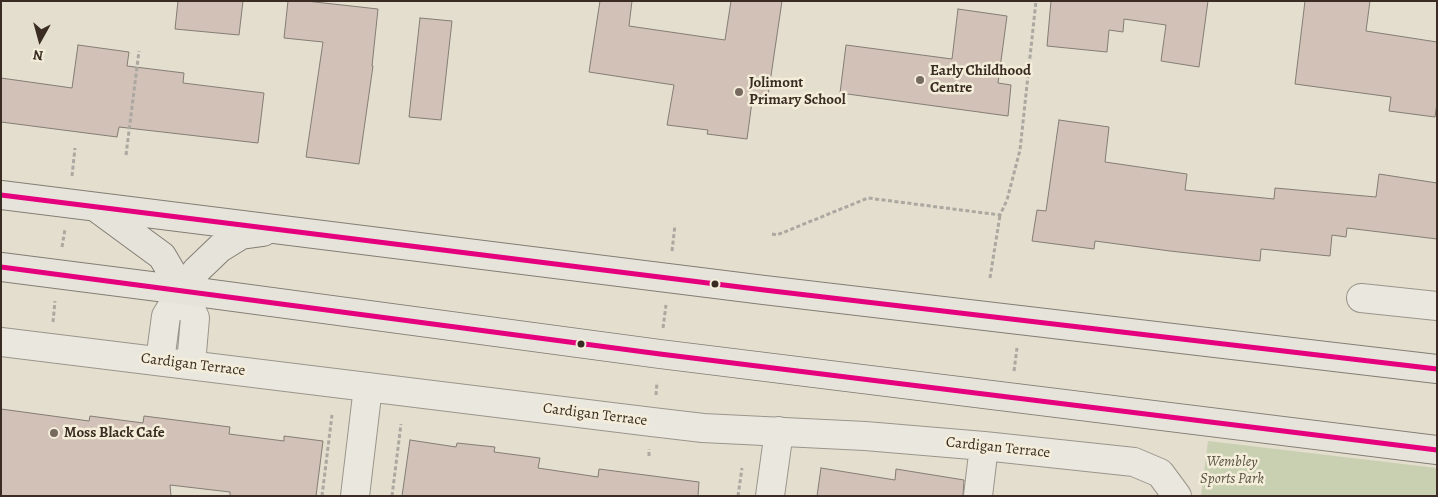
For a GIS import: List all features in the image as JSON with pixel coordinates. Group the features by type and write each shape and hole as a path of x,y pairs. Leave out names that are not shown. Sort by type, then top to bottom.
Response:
{"main road":[{"path":"1,195 1020,321 1437,369"},
{"path":"95,207 162,256 182,290"},
{"path":"182,290 197,270 220,248 241,235 280,230"},
{"path":"1,267 670,356 1436,446"}],"street":[{"path":"160,361 166,316 182,290"},
{"path":"182,290 195,318 191,364"},
{"path":"1361,298 1437,306"},
{"name":"Cardigan Terrace","path":"1,342 703,428 865,436 1134,462 1160,473 1177,496"},
{"path":"355,496 368,387"},
{"path":"770,496 779,431"},
{"path":"978,496 984,446"}],"path":[{"path":"990,278 1000,215 1007,200 1020,150 1036,1"},
{"path":"126,155 139,52"},
{"path":"772,234 777,235 868,198 1000,215"},
{"path":"1014,377 1018,343"},
{"path":"322,496 332,415"},
{"path":"392,496 401,424"},
{"path":"738,496 742,468"}],"green space":[{"name":"Wembley Sports Park","path":"1208,441 1437,468 1437,496 1201,496"}],"building":[{"path":"178,1 243,1 239,35 175,29"},
{"path":"288,1 306,1 378,9 373,66 359,164 306,157 323,42 284,38"},
{"path":"600,1 632,1 629,26 725,40 731,1 782,1 768,96 753,94 747,139 707,134 708,130 667,125 674,85 589,72"},
{"path":"1051,1 1208,1 1199,67 1161,61 1166,25 1124,19 1123,32 1109,30 1107,52 1047,46"},
{"path":"1305,1 1370,1 1366,31 1437,42 1437,103 1435,117 1389,111 1391,97 1295,84"},
{"path":"958,9 1007,16 998,83 1011,85 1008,116 840,93 846,45 952,59"},
{"path":"420,18 452,21 441,120 409,117"},
{"path":"78,45 129,52 127,66 184,73 183,83 264,93 258,143 119,127 117,137 1,122 1,78 72,88"},
{"path":"1059,120 1109,127 1105,162 1187,174 1185,190 1274,199 1275,188 1376,197 1379,174 1437,183 1437,239 1347,228 1346,237 1332,235 1330,256 1261,249 1260,261 1095,241 1094,249 1032,241 1037,210 1046,211"},
{"path":"1,409 89,421 90,416 143,423 144,416 230,427 229,434 284,441 284,436 323,441 316,496 230,496 230,492 170,485 171,496 1,496"},
{"path":"410,440 456,447 457,443 495,447 494,452 540,458 538,468 598,477 599,469 699,482 698,496 402,496"},
{"path":"821,468 895,480 896,469 964,480 963,496 817,496"}],"transit line":[{"path":"1,195 764,290 1437,369"},
{"path":"1,267 660,354 1437,450"}],"place":[{"name":"Early Childhood Centre","path":"920,80"},
{"name":"Jolimont Primary School","path":"739,92"},
{"name":"Moss Black Cafe","path":"54,433"}]}
